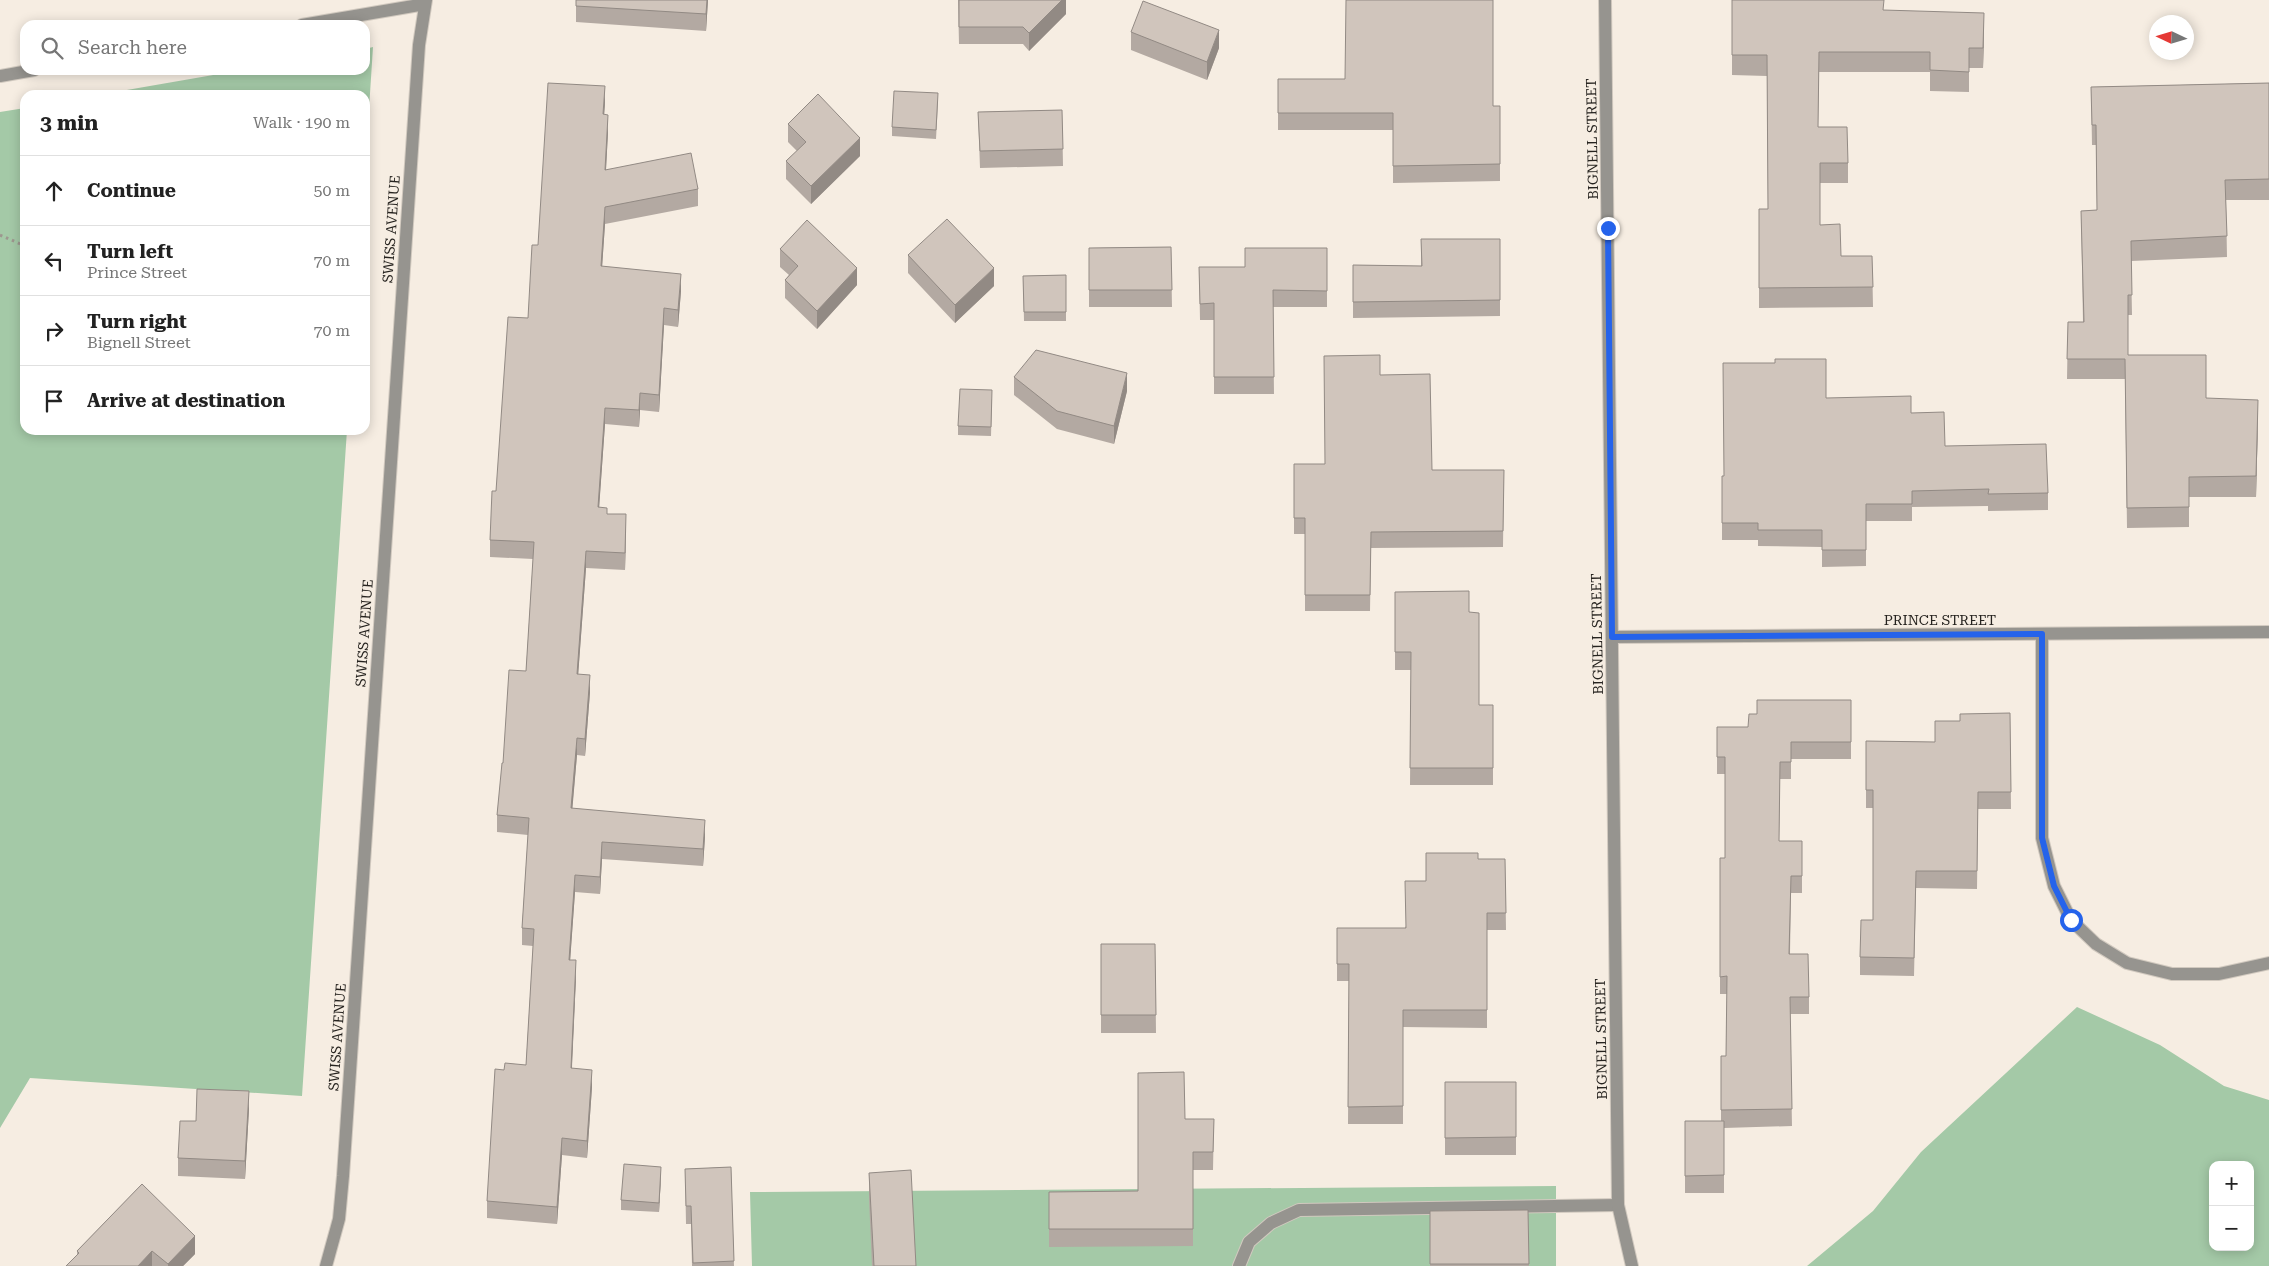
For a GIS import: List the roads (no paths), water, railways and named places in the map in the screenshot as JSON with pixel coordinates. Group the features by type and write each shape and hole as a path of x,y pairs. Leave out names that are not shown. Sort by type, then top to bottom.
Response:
{"street":[{"name":"BIGNELL STREET","path":"1606,0 1618,1205 1632,1266"},
{"path":"329,20 425,2"},
{"name":"SWISS AVENUE","path":"326,1266 339,1219 343,1176 419,45 425,2"},
{"path":"0,76 20,72"},
{"name":"PRINCE STREET","path":"1612,637 2269,632"},
{"path":"2042,634 2042,838 2054,886 2071,920 2096,944 2127,963 2172,974 2219,974 2269,963"},
{"path":"1238,1266 1249,1242 1272,1224 1299,1210 1618,1205"}]}
